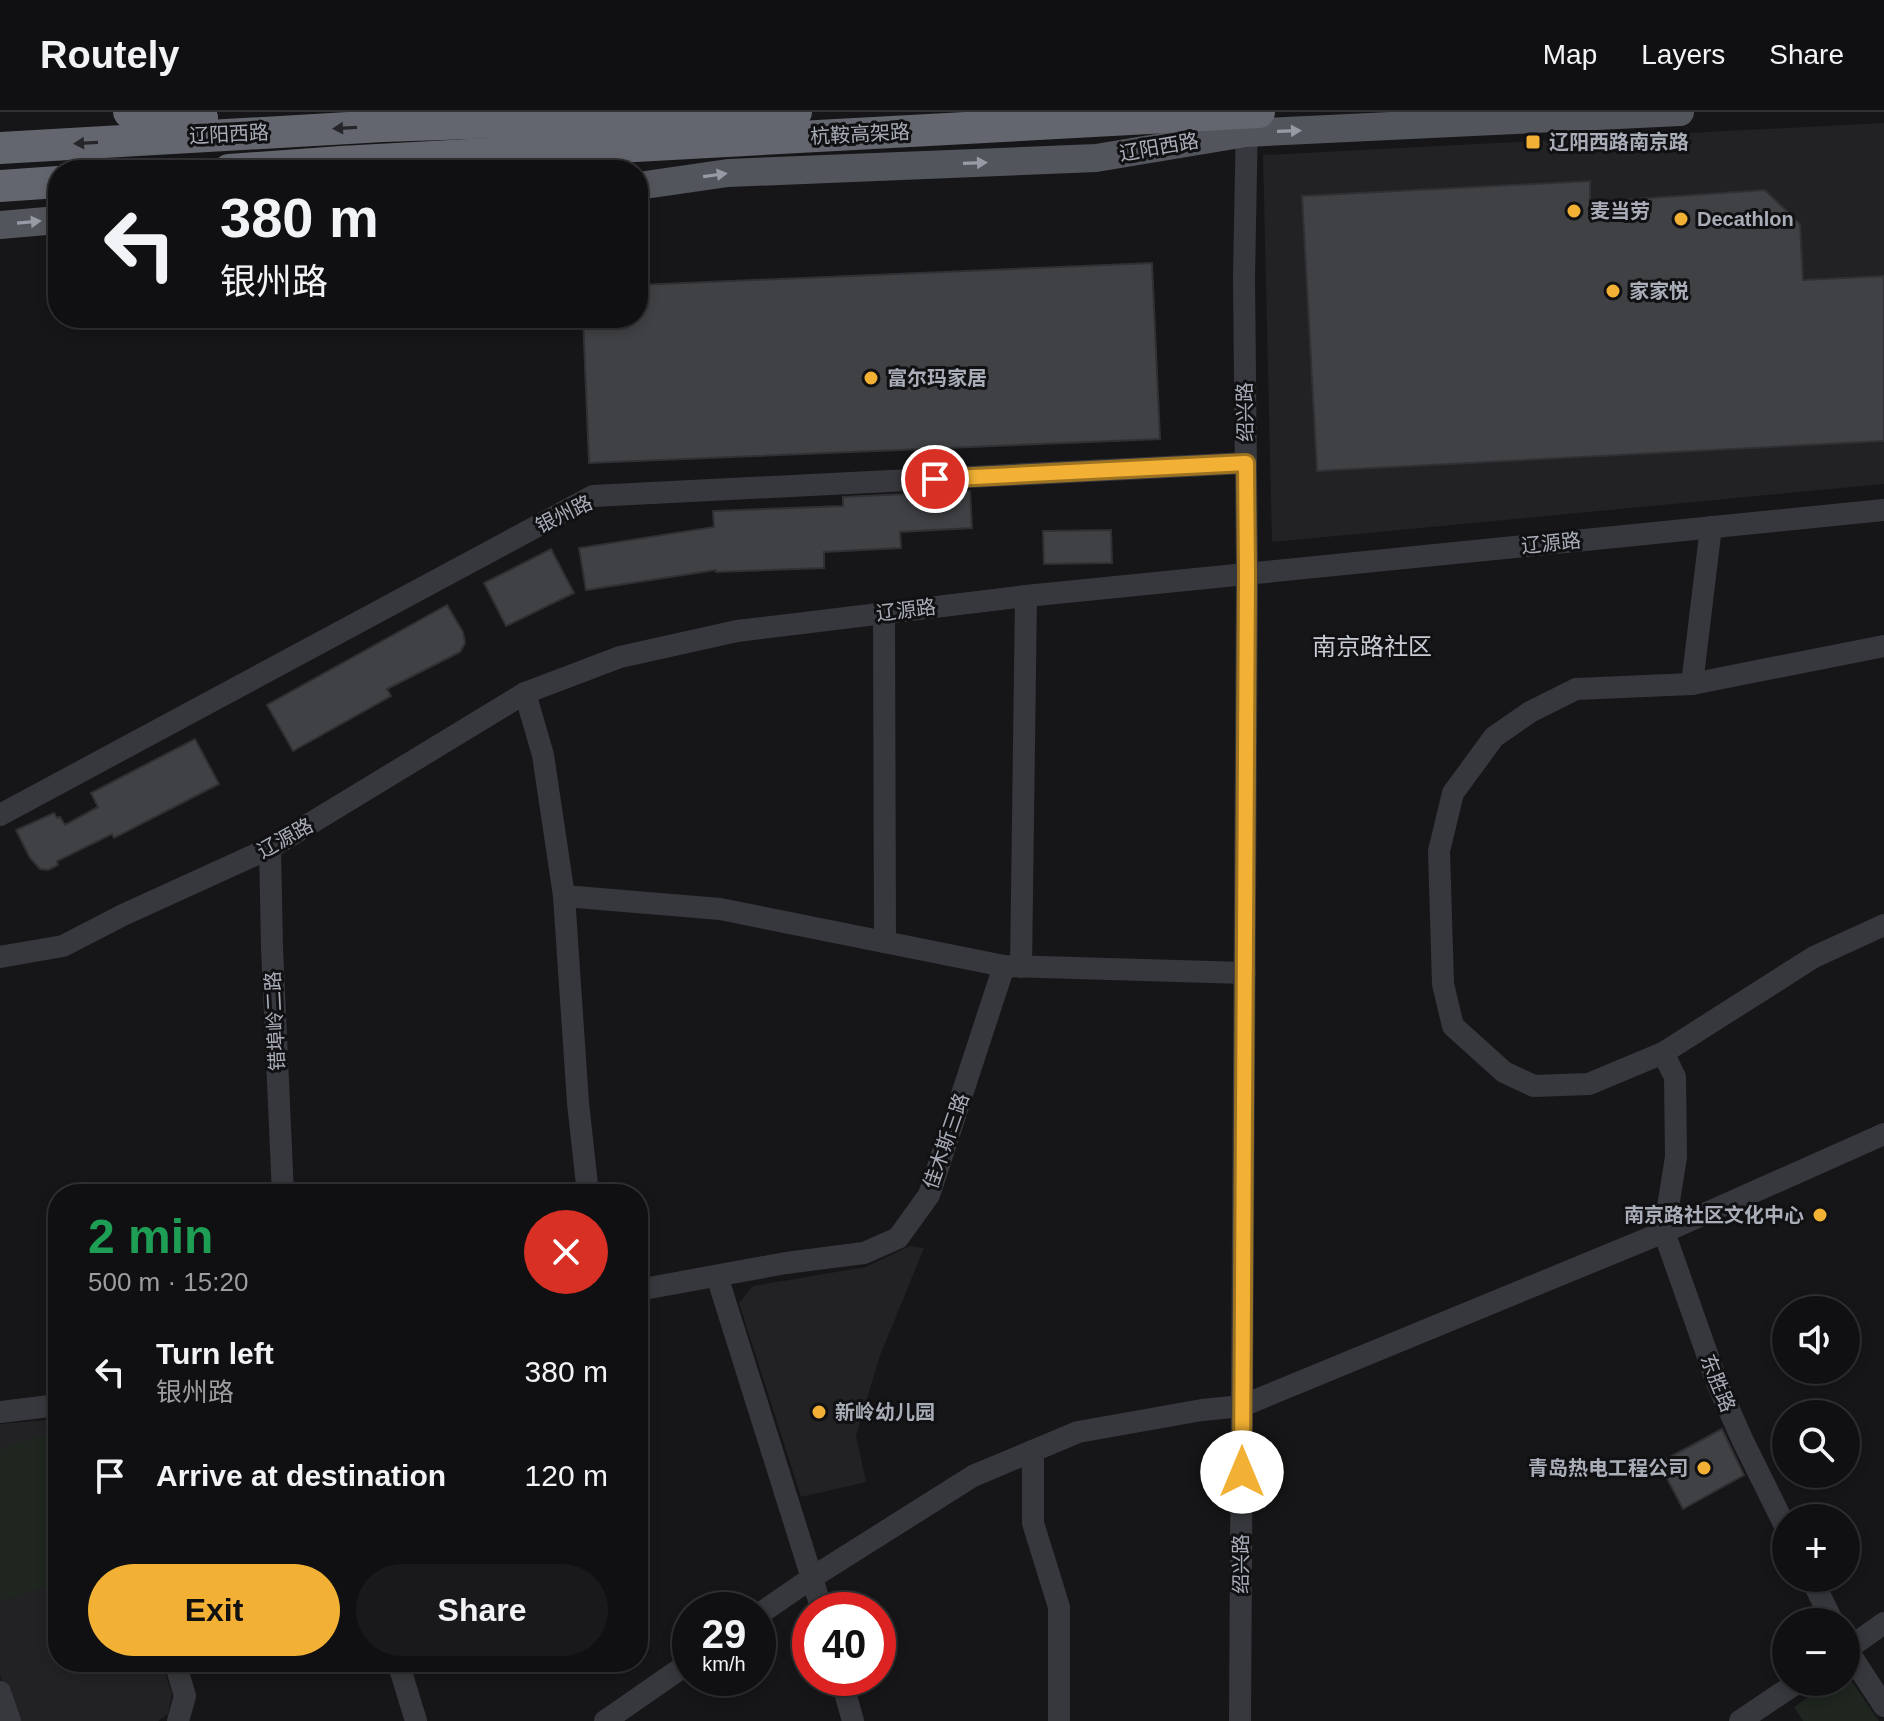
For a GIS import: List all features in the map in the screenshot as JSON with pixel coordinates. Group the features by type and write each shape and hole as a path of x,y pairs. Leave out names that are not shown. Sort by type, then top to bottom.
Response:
{"highway":[{"path":"129,112 181,119 289,112"},
{"path":"640,112 675,115"},
{"name":"杭鞍高架路","path":"747,127 796,112"},
{"name":"辽阳西路","path":"0,148 383,126 675,115 747,127"},
{"name":"杭鞍高架路","path":"747,127 1251,119"},
{"path":"613,160 747,127"},
{"name":"辽阳西路","path":"368,160 747,127"},
{"path":"0,186 48,183"}],"main road":[{"name":"辽阳西路","path":"648,185 728,173 1096,158 1251,119 1680,112"},
{"path":"0,225 48,221"}],"street":[{"name":"绍兴路","path":"1240,1721 1247,574 1244,278 1251,119"},
{"name":"银州路","path":"0,815 593,496 1246,463"},
{"name":"辽源路","path":"0,957 63,946 270,848 525,693 620,657 722,634 1026,596 1884,510"},
{"path":"1692,684 1711,527"},
{"name":"佳木斯三路","path":"648,1288 786,1263 864,1253 898,1238 929,1195 1013,967 1026,596"},
{"path":"884,613 885,942"},
{"path":"1884,646 1692,684 1576,689 1530,712 1494,737 1453,793 1439,851 1443,984 1453,1026 1504,1072 1534,1086 1589,1084 1663,1053 1814,957 1884,925"},
{"path":"525,693 543,755 564,896 578,1103 587,1184"},
{"name":"错埠岭二路","path":"270,848 283,1184"},
{"path":"564,896 720,909 1013,967 1245,973"},
{"path":"1663,1053 1675,1077 1676,1157 1664,1232"},
{"path":"776,1603 973,1476 1078,1432 1242,1406 1664,1232 1884,1134"},
{"name":"东胜路","path":"1664,1232 1718,1385 1774,1504"},
{"path":"717,1276 817,1592"},
{"path":"0,1412 48,1406"},
{"path":"1033,1451 1033,1523 1059,1607 1059,1721"},
{"path":"1860,1639 1884,1623"},
{"path":"1860,1670 1884,1706"},
{"path":"178,1672 185,1696 178,1721"},
{"path":"401,1672 416,1721"},
{"path":"605,1721 672,1674"},
{"path":"0,1692 10,1721"},
{"path":"846,1696 853,1721"},
{"path":"1740,1721 1777,1696"}],"shaded area":[{"path":"1884,123 1884,484 1272,542 1263,155"},
{"path":"910,1246 924,1248 879,1358 856,1436 866,1482 801,1497 739,1303 753,1286 866,1267"},
{"path":"48,1420 48,1672 165,1672 172,1693 168,1714 158,1721 16,1721 0,1675 0,1424"},
{"path":"48,1433 48,1586 0,1601 0,1450"},
{"path":"1860,1693 1879,1721 1803,1721 1794,1707 1810,1696 1860,1696"}],"building":[{"path":"1590,181 1590,202 1765,190 1800,224 1803,280 1884,276 1884,441 1317,471 1302,196"},
{"name":"富尔玛家居","path":"1152,263 1160,439 589,463 583,328 648,328 648,285"},
{"path":"970,491 972,528 900,532 901,548 824,552 824,568 716,570 586,590 579,548 714,527 713,511 843,506 843,497"},
{"path":"1111,530 1112,563 1044,564 1043,531"},
{"path":"551,549 574,593 506,626 484,583"},
{"path":"447,605 463,632 465,643 460,652 387,689 391,696 293,751 267,705"},
{"path":"195,739 219,784 114,838 112,834 57,861 58,865 48,870 40,869 30,858 16,830 54,813 65,825 98,807 91,793"},
{"name":"青岛热电工程公司","path":"1722,1429 1744,1475 1683,1509 1659,1463"}],"place":[{"name":"辽阳西路南京路","path":"1533,142"},
{"name":"麦当劳","path":"1574,211"},
{"name":"Decathlon","path":"1681,219"},
{"name":"家家悦","path":"1613,291"},
{"name":"富尔玛家居","path":"871,378"},
{"name":"南京路社区文化中心","path":"1820,1215"},
{"name":"新岭幼儿园","path":"819,1412"},
{"name":"青岛热电工程公司","path":"1704,1468"}],"district":[{"name":"南京路社区","path":"1372,647"}],"route":[{"path":"935,479 1246,463 1242,1472"}]}
